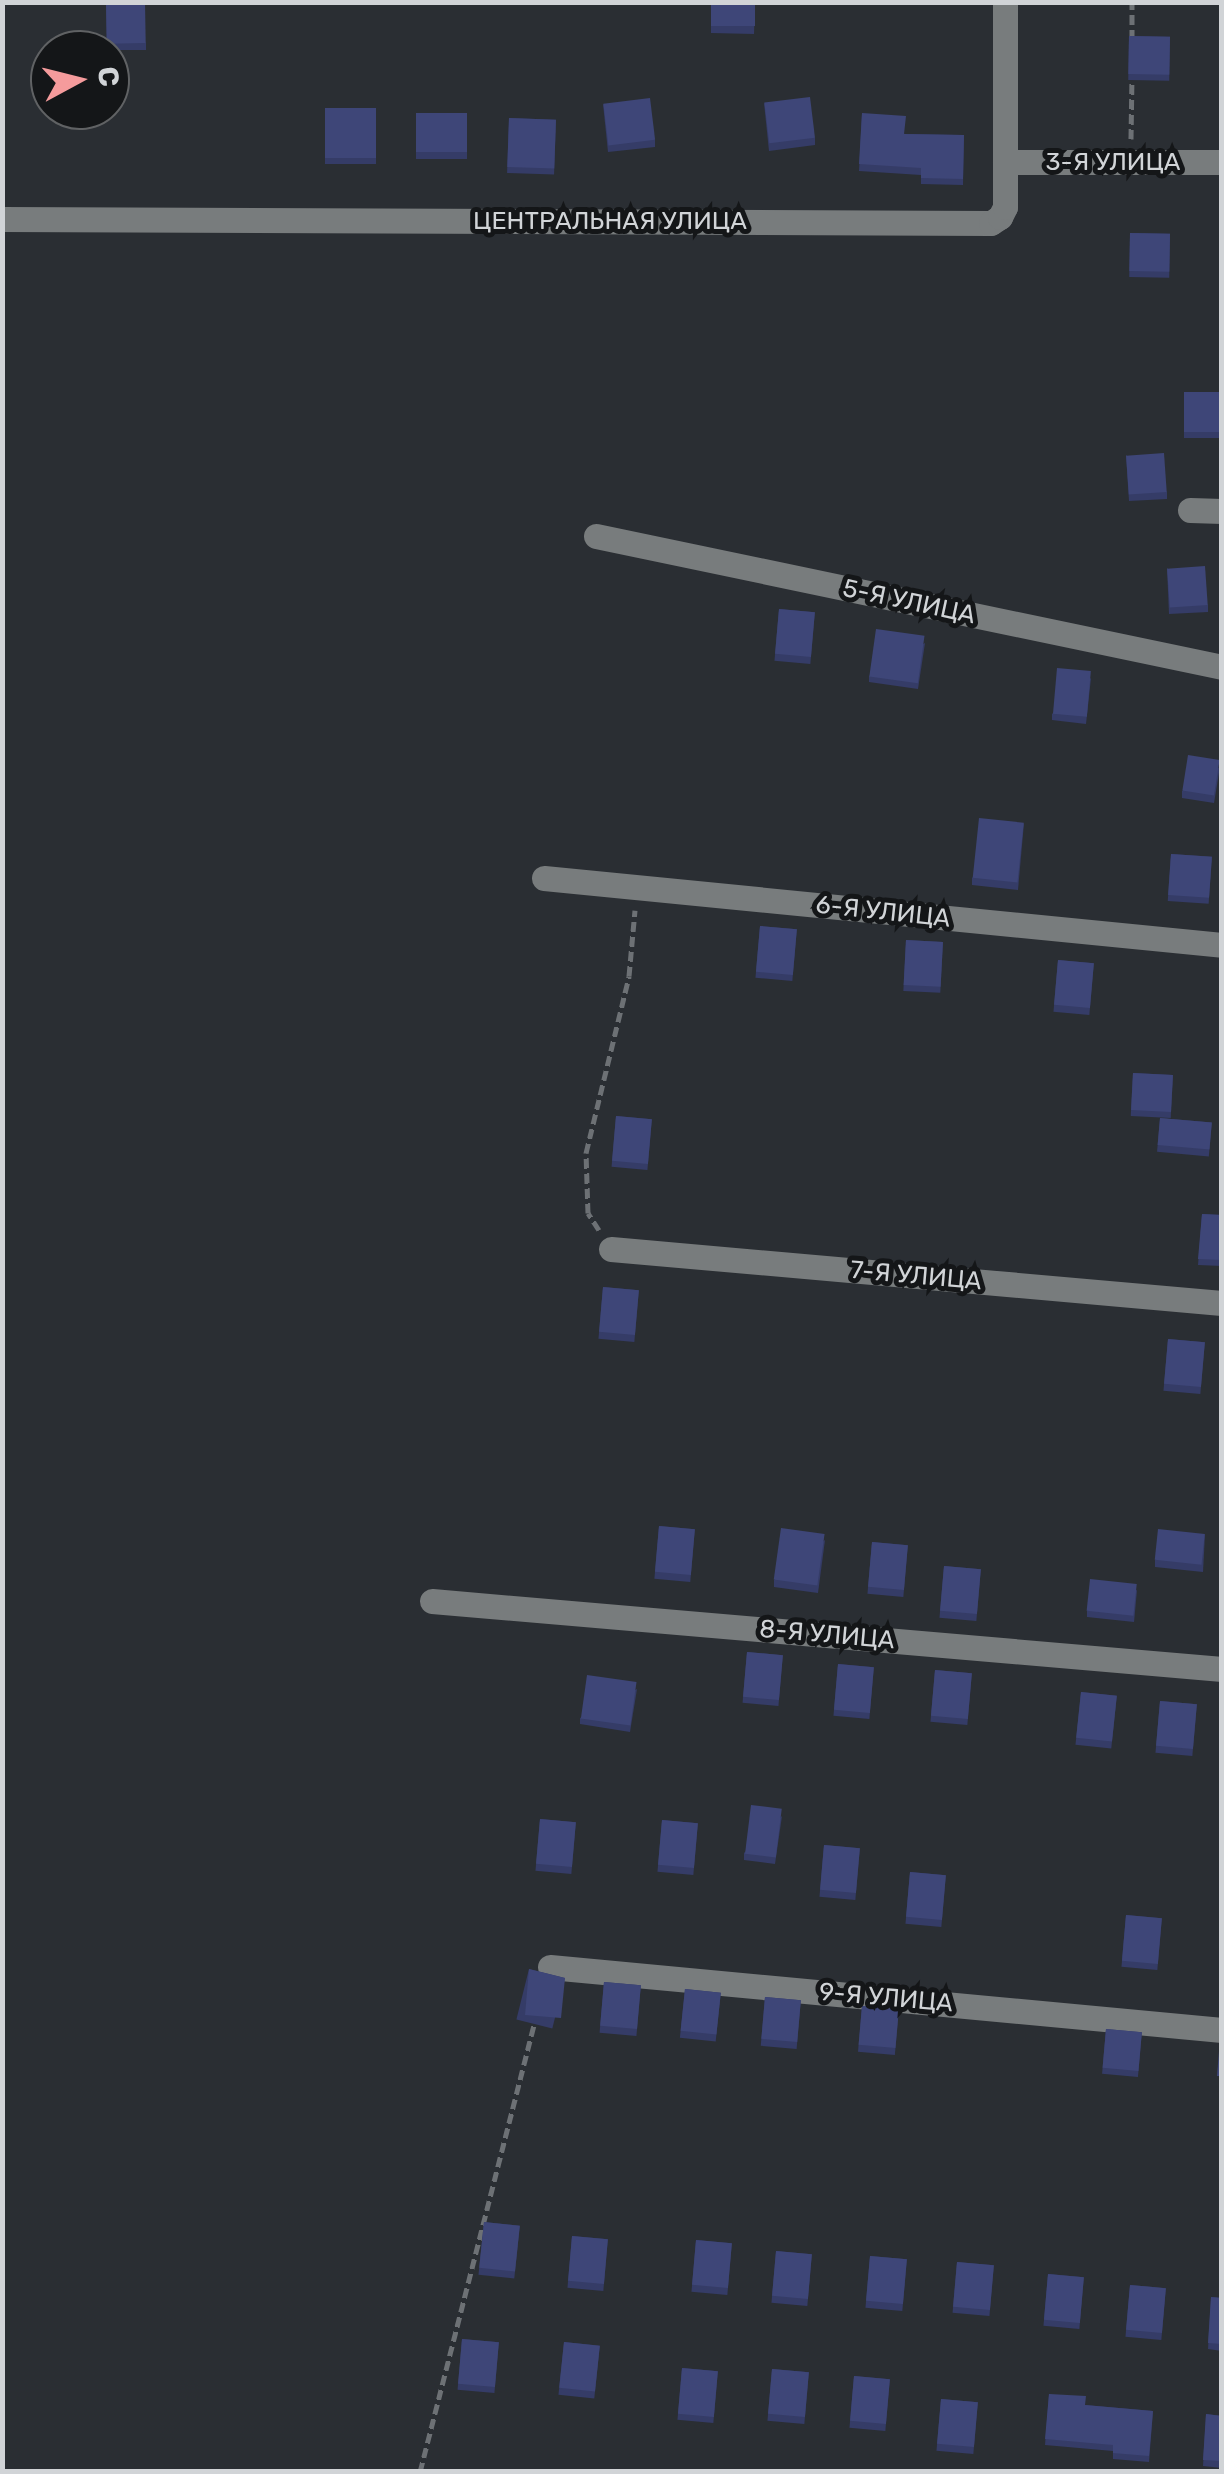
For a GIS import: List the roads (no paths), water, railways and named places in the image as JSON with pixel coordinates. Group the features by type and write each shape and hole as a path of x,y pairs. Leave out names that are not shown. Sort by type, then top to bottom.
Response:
{"street":[{"name":"ЦЕНТРАЛЬНАЯ УЛИЦА","path":"2,219 991,223 1000,218 1004,206 1005,2"},
{"name":"3-Я УЛИЦА","path":"1005,162 1222,162"},
{"path":"1190,510 1222,510"},
{"name":"5-Я УЛИЦА","path":"596,536 1222,667"},
{"name":"6-Я УЛИЦА","path":"544,878 1222,946"},
{"name":"7-Я УЛИЦА","path":"612,1249 1222,1304"},
{"name":"8-Я УЛИЦА","path":"432,1600 1222,1669"},
{"name":"9-Я УЛИЦА","path":"550,1967 1222,2030"}]}
